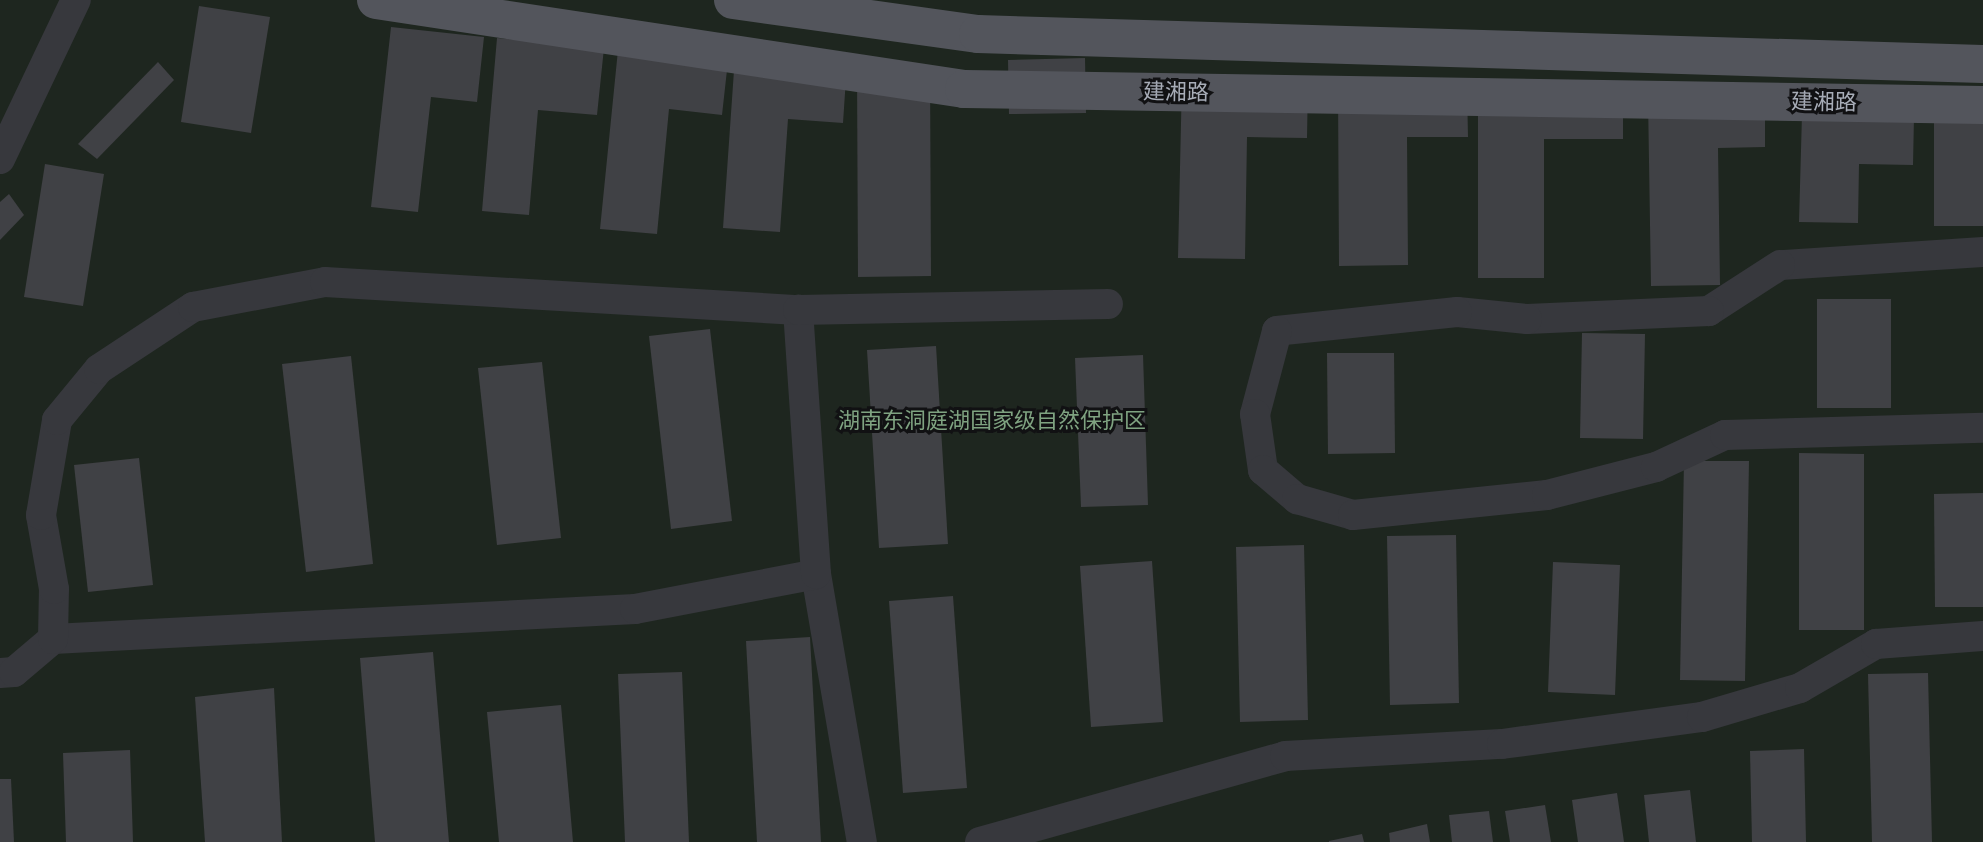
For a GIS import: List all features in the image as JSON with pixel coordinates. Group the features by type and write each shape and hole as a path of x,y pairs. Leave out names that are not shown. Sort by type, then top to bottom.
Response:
{"main road":[{"name":"建湘路","path":"376,0 964,89 1983,105"},
{"name":"建湘路","path":"733,0 978,34 1983,64"}],"street":[{"path":"0,159 76,0"},
{"path":"1983,252 1780,265 1709,311 1527,319 1457,312 1277,331 1255,414 1263,470 1297,499 1353,515 1547,495 1656,467 1725,435 1983,428"},
{"path":"53,639 54,589 41,515 57,420 99,369 193,307 325,282 798,310 1108,304"},
{"path":"798,310 816,574 862,842"},
{"path":"0,673 14,672 53,639 635,609 816,574"},
{"path":"980,842 1285,756 1502,744 1702,717 1800,688 1876,644 1983,636"}],"green space":[{"name":"湖南东洞庭湖国家级自然保护区","path":"0,0 1983,0 1983,842 0,842"}],"building":[{"path":"199,6 270,17 251,133 181,122"},
{"path":"391,27 484,37 477,102 431,97 418,212 371,207"},
{"path":"497,38 604,48 597,115 538,110 529,215 482,211"},
{"path":"618,50 728,61 722,115 669,109 657,234 600,229"},
{"path":"735,56 847,63 843,123 788,119 780,232 723,228"},
{"path":"1085,58 1086,113 1009,114 1008,60"},
{"path":"158,62 174,80 97,159 78,144"},
{"path":"857,69 930,69 931,276 858,277"},
{"path":"1182,78 1308,81 1307,138 1247,137 1245,259 1178,258"},
{"path":"1338,88 1467,88 1468,137 1407,137 1408,265 1339,266"},
{"path":"1478,92 1623,92 1623,139 1544,139 1544,278 1478,278"},
{"path":"1765,97 1765,147 1718,148 1720,285 1651,286 1648,99"},
{"path":"1802,114 1914,117 1913,165 1859,164 1858,223 1799,222"},
{"path":"1934,119 1983,119 1983,226 1934,226"},
{"path":"45,164 104,174 83,306 24,297"},
{"path":"9,194 24,215 0,240 0,202"},
{"path":"1817,299 1891,299 1891,408 1817,408"},
{"path":"710,329 732,521 671,529 649,336"},
{"path":"1582,333 1645,334 1643,439 1580,438"},
{"path":"936,346 948,544 879,548 867,350"},
{"path":"1327,353 1394,353 1395,453 1328,454"},
{"path":"1143,355 1148,505 1081,507 1075,358"},
{"path":"351,356 373,564 306,572 282,364"},
{"path":"542,362 561,538 497,545 478,368"},
{"path":"1799,453 1864,454 1864,630 1799,630"},
{"path":"139,458 153,585 88,592 74,465"},
{"path":"1684,461 1749,461 1745,681 1680,680"},
{"path":"1983,493 1983,607 1935,607 1934,494"},
{"path":"1456,535 1459,703 1390,705 1387,536"},
{"path":"1304,545 1308,720 1240,722 1236,547"},
{"path":"1152,561 1163,722 1091,727 1080,566"},
{"path":"1553,562 1620,565 1615,695 1548,692"},
{"path":"953,596 967,788 903,793 889,601"},
{"path":"810,637 821,842 757,842 746,641"},
{"path":"433,652 449,842 375,842 360,658"},
{"path":"682,672 689,842 625,842 618,674"},
{"path":"1928,673 1932,842 1872,842 1868,674"},
{"path":"274,688 282,842 205,842 195,697"},
{"path":"561,705 573,842 499,842 487,712"},
{"path":"1804,749 1806,842 1752,842 1750,751"},
{"path":"130,750 133,842 66,842 63,753"},
{"path":"0,779 11,779 14,842 0,842"},
{"path":"1690,790 1696,842 1649,842 1644,795"},
{"path":"1617,793 1624,842 1578,842 1572,800"},
{"path":"1545,805 1551,842 1510,842 1505,811"},
{"path":"1489,811 1493,842 1452,842 1449,815"},
{"path":"1427,824 1430,842 1390,842 1389,833"},
{"path":"1362,834 1364,842 1329,842 1329,841"}]}
